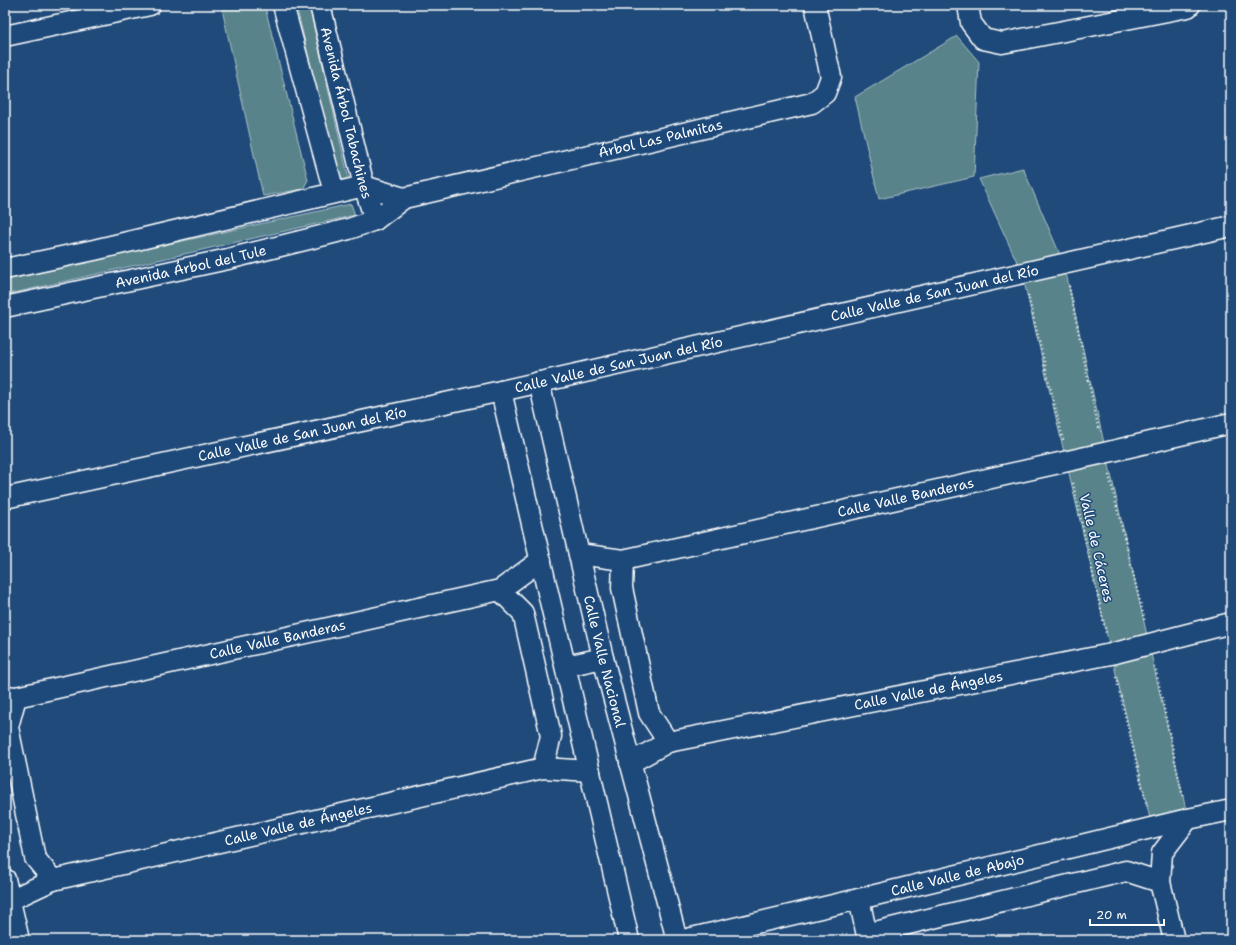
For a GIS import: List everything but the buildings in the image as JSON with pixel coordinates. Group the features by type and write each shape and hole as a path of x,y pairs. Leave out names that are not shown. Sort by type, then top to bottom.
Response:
{"street":[{"path":"5,36 150,5"},
{"path":"283,5 334,192"},
{"name":"Avenida Árbol Tabachines","path":"320,5 364,186 375,220"},
{"name":"Árbol Las Palmitas","path":"375,220 404,198 812,103 825,93 831,77 815,5"},
{"path":"968,5 971,22 983,39 1002,43 1188,7 1190,5"},
{"path":"303,79 335,71"},
{"path":"5,270 364,186"},
{"name":"Árbol Las Palmitas","path":"364,186 404,198"},
{"name":"Avenida Árbol del Tule","path":"5,307 228,259 349,229 375,220"},
{"name":"Calle Valle de San Juan del Río","path":"5,498 501,391 1231,226"},
{"name":"Calle Valle Nacional","path":"539,382 603,658 676,940"},
{"path":"501,391 629,940"},
{"name":"Calle Valle Banderas","path":"579,554 623,560 1104,453 1231,423"},
{"name":"Calle Valle Banderas","path":"10,696 500,590 541,560"},
{"path":"623,560 622,588 649,713 668,742"},
{"path":"500,590 523,613 551,736 543,768"},
{"name":"Calle Valle de Ángeles","path":"630,764 668,742 1111,654 1231,623"},
{"path":"566,666 603,658"},
{"path":"10,696 8,727 35,858 53,880"},
{"name":"Calle Valle de Ángeles","path":"10,900 53,880 543,768 590,771"},
{"name":"Calle Valle de Abajo","path":"683,940 859,899 1152,827 1231,810"},
{"path":"1174,940 1160,882 1162,853 1188,819"},
{"path":"859,899 867,937 1126,871 1160,882"},
{"path":"5,879 19,940"}],"path":[{"name":"Valle de Cáceres","path":"1064,264 1104,453 1151,644 1188,819"},
{"name":"Valle de Cáceres","path":"1022,273 1068,460 1111,654 1152,827"}],"green space":[{"path":"239,5 261,5 265,7 308,180 303,189 263,196 222,9"},
{"path":"296,5 309,5 349,180 339,182"},
{"path":"957,36 979,62 974,177 879,199 855,97"},
{"path":"1023,168 1064,264 1188,819 1152,827 1022,273 979,179"},
{"path":"351,204 355,215 5,295 5,280"}]}
